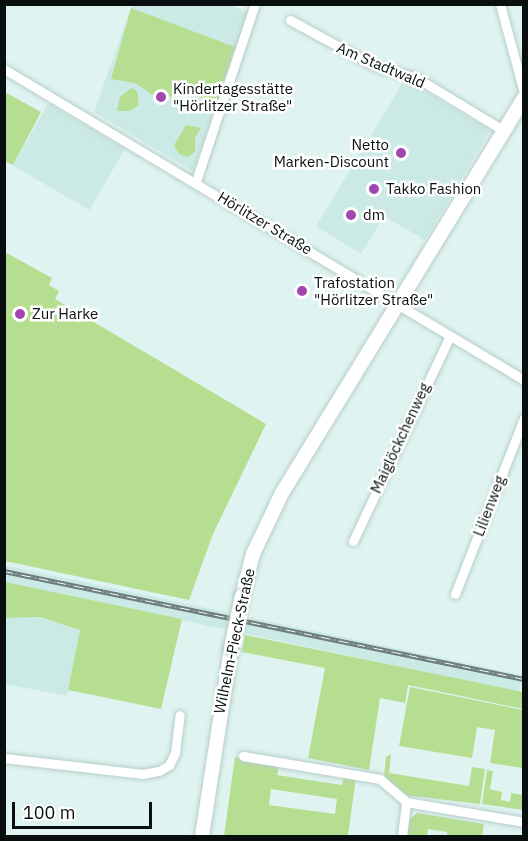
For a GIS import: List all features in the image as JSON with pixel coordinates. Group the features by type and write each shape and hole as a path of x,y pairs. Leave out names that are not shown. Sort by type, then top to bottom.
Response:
{"main road":[{"name":"Wilhelm-Pieck-Straße","path":"202,837 231,648 253,555 282,493 524,98"}],"street":[{"path":"196,181 255,4"},
{"path":"500,4 524,93"},
{"name":"Am Stadtwald","path":"290,20 373,65 417,78 503,130"},
{"name":"Hörlitzer Straße","path":"4,69 196,181 524,380"},
{"name":"Maiglöckchenweg","path":"353,541 450,336"},
{"name":"Lilienweg","path":"455,594 524,418"},
{"path":"4,758 143,774 159,771 169,765 176,753 180,715"},
{"path":"243,756 380,778 406,802 524,822"},
{"path":"402,837 406,802"}],"shaded area":[{"name":"Kindertagesstätte \"Hörlitzer Straße\"","path":"132,5 229,5 248,12 193,171 94,112"},
{"path":"405,79 490,131 425,240 384,216 361,254 316,226"},
{"path":"48,104 125,148 90,210 13,165"},
{"path":"4,565 522,675 519,692 4,582"},
{"path":"40,617 80,630 67,696 5,684 5,618"}],"green space":[{"path":"131,8 235,47 216,106 186,89 162,101 135,83 111,79"},
{"path":"131,88 137,91 139,105 129,111 117,111 120,97"},
{"path":"5,92 41,112 13,165 5,161"},
{"path":"186,125 201,128 195,138 195,152 187,157 179,154 174,145"},
{"path":"5,252 52,278 49,285 59,291 55,299 266,424 213,534 189,600 5,561"},
{"path":"5,582 182,619 161,709 68,690 80,630 40,617 5,618"},
{"path":"245,635 523,692 523,709 408,685 405,703 380,698 369,770 308,758 325,668 242,652"},
{"path":"410,687 523,710 523,768 490,763 495,730 477,727 472,758 399,746"},
{"path":"391,754 389,773 469,786 472,767 485,769 480,804 404,795 384,776 386,757"},
{"path":"235,757 279,765 277,775 342,785 344,775 356,777 348,836 224,836","holes":["271,789 337,799 335,814 269,805"]},
{"path":"487,770 493,771 490,789 502,792 501,800 510,802 511,793 523,795 523,810 482,804"},
{"path":"417,813 484,824 482,836 447,836 447,832 428,829 427,836 407,836 410,819"}],"railway":[{"path":"4,571 524,679"}],"place":[{"name":"Kindertagesstätte \"Hörlitzer Straße\"","path":"161,97"},
{"name":"Netto Marken-Discount","path":"401,153"},
{"name":"Takko Fashion","path":"374,189"},
{"name":"dm","path":"351,215"},
{"name":"Trafostation \"Hörlitzer Straße\"","path":"302,291"},
{"name":"Zur Harke","path":"20,314"}]}
